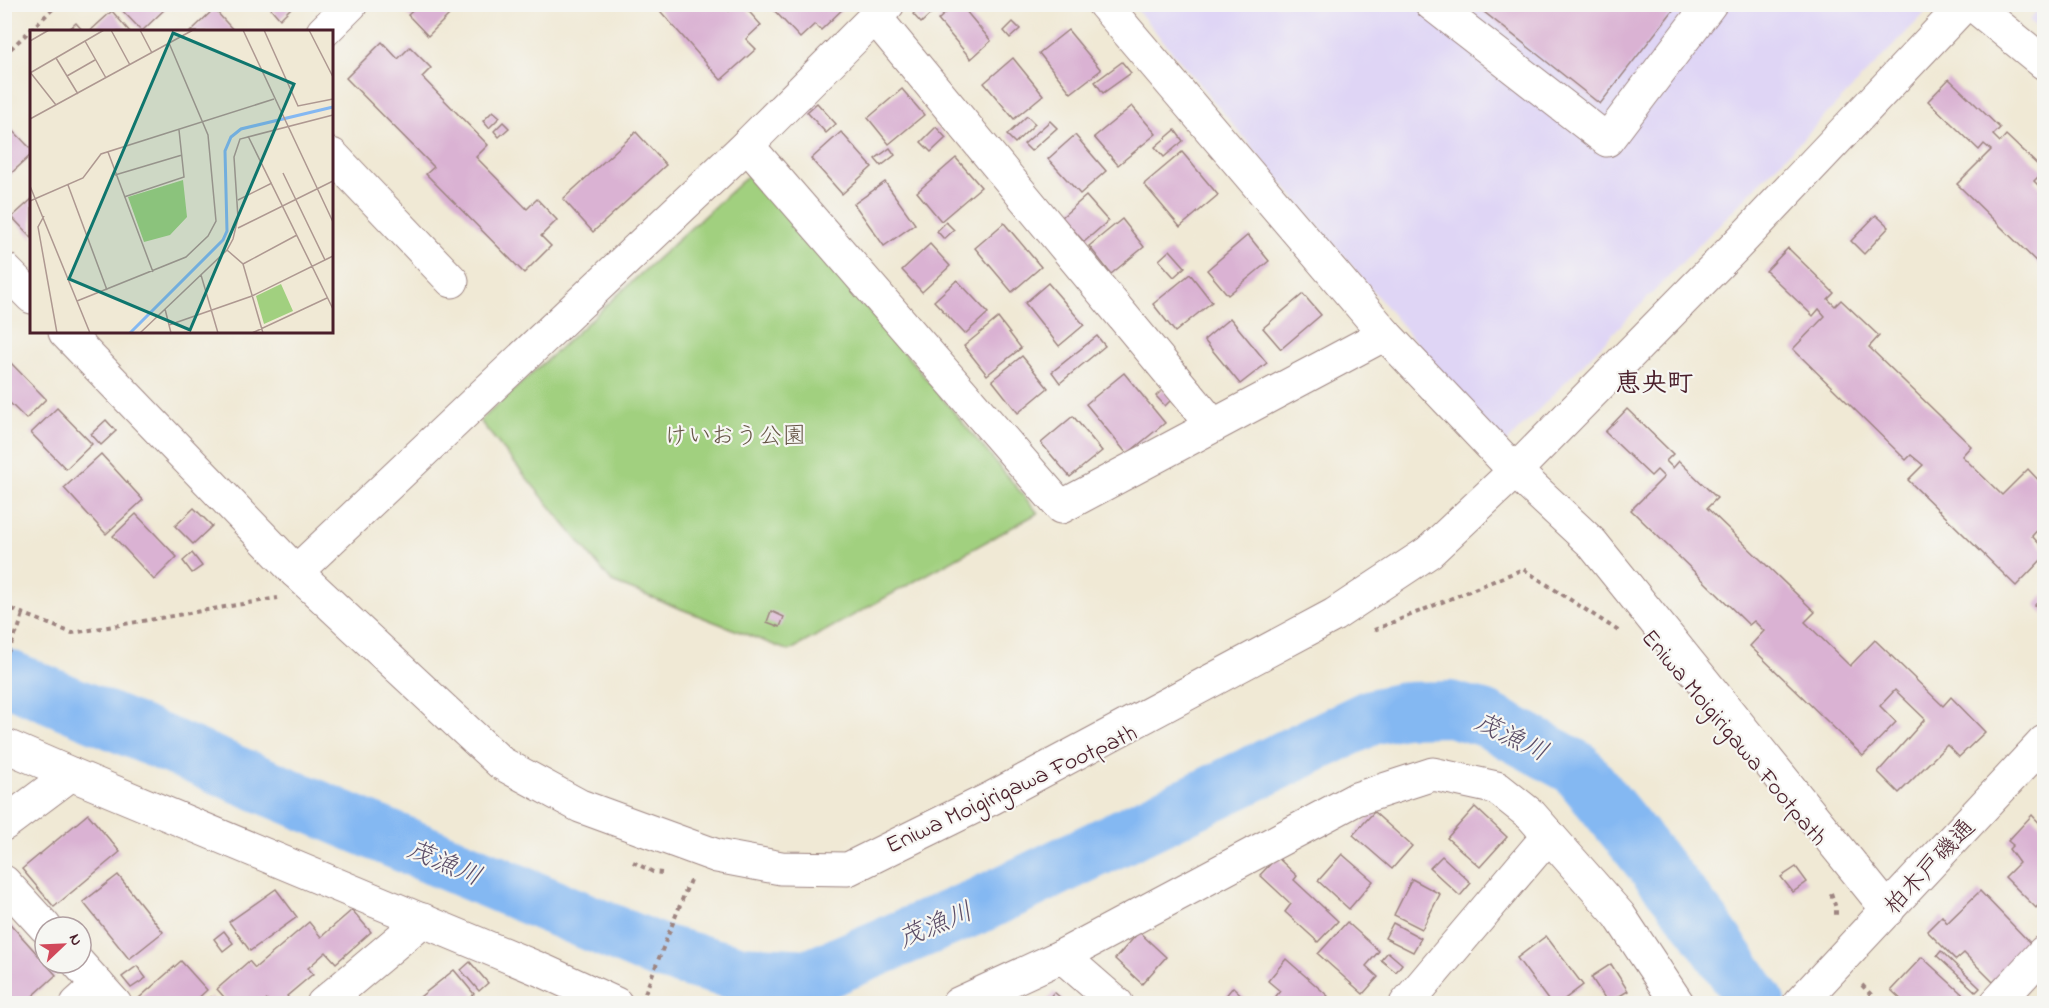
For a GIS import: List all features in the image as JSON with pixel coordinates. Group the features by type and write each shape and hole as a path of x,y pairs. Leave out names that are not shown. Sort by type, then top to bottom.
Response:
{"street":[{"path":"325,30 351,4"},
{"path":"1104,4 1385,334 1515,471 1592,543 1888,910"},
{"path":"1432,4 1607,140 1710,4"},
{"path":"66,333 289,585 501,763 580,806 717,856 781,868 848,869 992,798 1334,615 1430,552 1515,471 1732,250 1965,4"},
{"path":"289,585 747,145 881,10 1213,425"},
{"path":"1994,11 2044,63"},
{"path":"747,145 1061,507 1385,334"},
{"path":"333,156 452,281"},
{"path":"4,269 30,295"},
{"name":"柏木戸磯通","path":"1806,996 2044,742"},
{"path":"4,745 423,920 616,1004"},
{"path":"4,824 71,774"},
{"path":"958,1004 1062,956 1356,800 1433,774 1497,788 1531,815 1619,915 1678,1004"},
{"path":"1407,1004 1549,835"},
{"path":"4,882 34,915"},
{"path":"323,1004 423,920"},
{"path":"1996,1004 2044,952"},
{"path":"1062,956 1117,1004"}],"path":[{"path":"30,30 58,4"},
{"path":"4,55 30,30"},
{"name":"Eniwa Moigirigawa Footpath","path":"1371,632 1523,569 1628,637"},
{"path":"4,606 72,633 289,585"},
{"path":"4,660 23,614"},
{"path":"632,862 653,872 672,874"},
{"path":"648,983 692,876 682,875"},
{"path":"1829,888 1836,908 1839,961 1880,1004"}],"shaded area":[{"path":"2042,4 2044,5 2044,33 2029,21"},
{"path":"1133,5 1933,5 1503,446"}],"green space":[{"name":"けいおう公園","path":"753,171 1038,513 789,651 612,582 480,421"}],"building":[{"path":"116,4 159,4 164,10 141,30"},
{"path":"267,4 295,4 280,19"},
{"path":"654,4 723,4 729,11 737,5 743,5 761,25 746,39 756,49 721,80"},
{"path":"776,4 848,4 821,30 815,24 800,38 772,8"},
{"path":"923,4 941,4 921,23 913,14"},
{"path":"955,4 960,4 991,41 971,59 938,20"},
{"path":"1474,4 1678,4 1600,104"},
{"path":"419,5 459,5 428,36 408,15"},
{"path":"214,9 233,30 192,30"},
{"path":"112,11 128,30 91,30"},
{"path":"1013,22 1020,29 1010,38 1004,31"},
{"path":"76,23 82,30 68,30"},
{"path":"1068,30 1101,70 1071,93 1039,53"},
{"path":"382,42 398,59 410,47 431,68 422,77 488,145 476,157 527,209 537,199 557,220 541,236 551,246 524,273 426,174 434,167 346,78"},
{"path":"1013,58 1043,95 1014,119 984,83"},
{"path":"1122,62 1131,73 1103,93 1095,82"},
{"path":"1949,79 2000,128 1993,135 2000,142 2006,135 2044,171 2034,181 2044,191 2044,269 1957,184 1991,150 1984,144 1979,150 1928,101"},
{"path":"902,89 924,115 889,144 868,118"},
{"path":"817,103 836,124 826,133 807,112"},
{"path":"1132,106 1156,134 1118,165 1094,137"},
{"path":"493,111 500,117 489,128 483,121"},
{"path":"1027,116 1035,124 1015,143 1007,135"},
{"path":"4,121 30,148 30,156 4,180"},
{"path":"1050,121 1057,128 1031,151 1024,144"},
{"path":"503,122 509,128 499,137 494,131"},
{"path":"936,127 946,138 931,152 921,142"},
{"path":"1175,130 1183,141 1164,157 1155,147"},
{"path":"636,132 666,165 593,232 563,199"},
{"path":"841,132 872,167 842,194 811,159"},
{"path":"1075,135 1106,171 1080,194 1048,159"},
{"path":"890,148 895,155 881,166 875,159"},
{"path":"1182,152 1218,195 1180,227 1144,184"},
{"path":"956,158 981,187 941,221 917,192"},
{"path":"885,182 915,224 884,246 854,204"},
{"path":"1086,196 1108,221 1084,242 1062,217"},
{"path":"30,201 30,236 12,217"},
{"path":"1876,215 1889,227 1864,254 1851,241"},
{"path":"1122,219 1144,247 1111,274 1089,246"},
{"path":"946,222 954,230 944,239 937,231"},
{"path":"1004,223 1041,267 1012,292 975,248"},
{"path":"1248,235 1269,261 1228,295 1207,270"},
{"path":"930,244 950,266 922,292 902,270"},
{"path":"1788,248 1834,293 1828,299 1835,306 1841,300 1879,336 1869,347 1971,446 1962,456 2002,495 2028,469 2044,486 2044,523 2032,536 2044,549 2044,557 2016,586 1908,480 1923,465 1911,455 1906,460 1793,349 1825,316 1819,309 1813,316 1766,271"},
{"path":"1170,250 1185,267 1174,277 1159,260"},
{"path":"1190,274 1212,302 1175,332 1153,304"},
{"path":"957,280 988,313 965,334 934,301"},
{"path":"1048,283 1084,325 1059,346 1025,303"},
{"path":"1303,294 1321,315 1281,349 1263,328"},
{"path":"998,318 1021,348 987,375 964,346"},
{"path":"1230,318 1267,363 1240,384 1204,340"},
{"path":"1097,336 1105,346 1060,383 1052,372"},
{"path":"1022,356 1048,388 1018,413 992,380"},
{"path":"9,361 46,399 26,419 4,397 4,365"},
{"path":"1124,373 1165,423 1127,454 1086,404"},
{"path":"1163,389 1172,399 1165,406 1156,396"},
{"path":"57,408 92,444 66,469 31,433"},
{"path":"1627,409 1673,454 1666,461 1673,468 1679,461 1717,498 1707,508 1815,612 1805,622 1850,666 1875,640 1943,706 1951,697 1985,732 1959,757 1947,745 1899,793 1878,772 1925,719 1895,690 1880,706 1896,722 1863,756 1750,646 1764,631 1754,621 1749,625 1631,510 1664,477 1657,470 1651,476 1605,432"},
{"path":"1073,416 1102,451 1070,477 1041,443"},
{"path":"106,420 116,431 101,445 91,434"},
{"path":"101,454 143,500 106,534 64,488"},
{"path":"194,508 212,526 193,544 175,526"},
{"path":"136,514 177,557 154,580 113,536"},
{"path":"192,553 202,566 192,573 183,561"},
{"path":"2044,595 2044,615 2035,605"},
{"path":"771,611 784,617 780,627 767,622"},
{"path":"1475,807 1507,837 1480,867 1447,838"},
{"path":"1374,812 1412,846 1392,869 1353,835"},
{"path":"88,814 120,852 54,907 22,869"},
{"path":"2032,815 2044,828 2044,898 2036,908 2005,877 2019,863 2009,849 2013,845 2008,841"},
{"path":"1342,854 1373,881 1349,909 1318,881"},
{"path":"1442,856 1471,883 1460,896 1430,868"},
{"path":"1277,857 1297,876 1294,880 1338,921 1318,942 1285,912 1291,904 1260,875"},
{"path":"1796,867 1807,882 1793,892 1781,877"},
{"path":"118,875 163,932 129,959 83,902"},
{"path":"1412,879 1440,894 1422,929 1394,915"},
{"path":"276,889 297,917 250,951 229,922"},
{"path":"1980,891 2032,945 1993,982 1964,953 1956,960 1927,931 1942,916 1947,923"},
{"path":"352,910 371,932 336,963 326,952 308,968 313,974 287,996 292,1004 270,1004 267,1000 263,1004 230,1004 217,989 249,961 255,968 309,922 321,937"},
{"path":"4,917 33,949 33,975 56,975 24,1004 4,1004"},
{"path":"1347,922 1379,951 1366,966 1378,977 1363,994 1318,954"},
{"path":"1393,923 1421,938 1413,952 1385,938"},
{"path":"224,931 233,943 223,951 214,939"},
{"path":"1139,932 1166,957 1142,984 1115,959"},
{"path":"1546,936 1583,985 1558,1004 1551,1004 1517,958"},
{"path":"1941,951 1980,988 1976,992 1937,956"},
{"path":"1388,952 1402,964 1396,972 1381,960"},
{"path":"1922,957 1973,1004 1906,1004 1891,990"},
{"path":"1286,959 1328,996 1322,1004 1270,1004 1280,991 1268,981"},
{"path":"181,961 207,990 192,1004 141,1004 138,999"},
{"path":"470,962 488,983 479,991 461,970"},
{"path":"1611,964 1628,991 1608,1003 1591,977"},
{"path":"137,966 146,978 131,988 122,977"},
{"path":"454,970 474,994 463,1004 425,1004 420,997"},
{"path":"1233,987 1251,1004 1219,1004"},
{"path":"1054,992 1068,1004 1044,1004"},
{"path":"211,997 217,1004 203,1004"}],"waterway":[{"name":"茂漁川","path":"4,676 657,951 739,973 810,977 980,905 1371,717 1403,710 1450,709 1486,719 1576,768 1704,926 1758,1004"}],"district":[{"name":"恵央町","path":"1654,382"}]}
